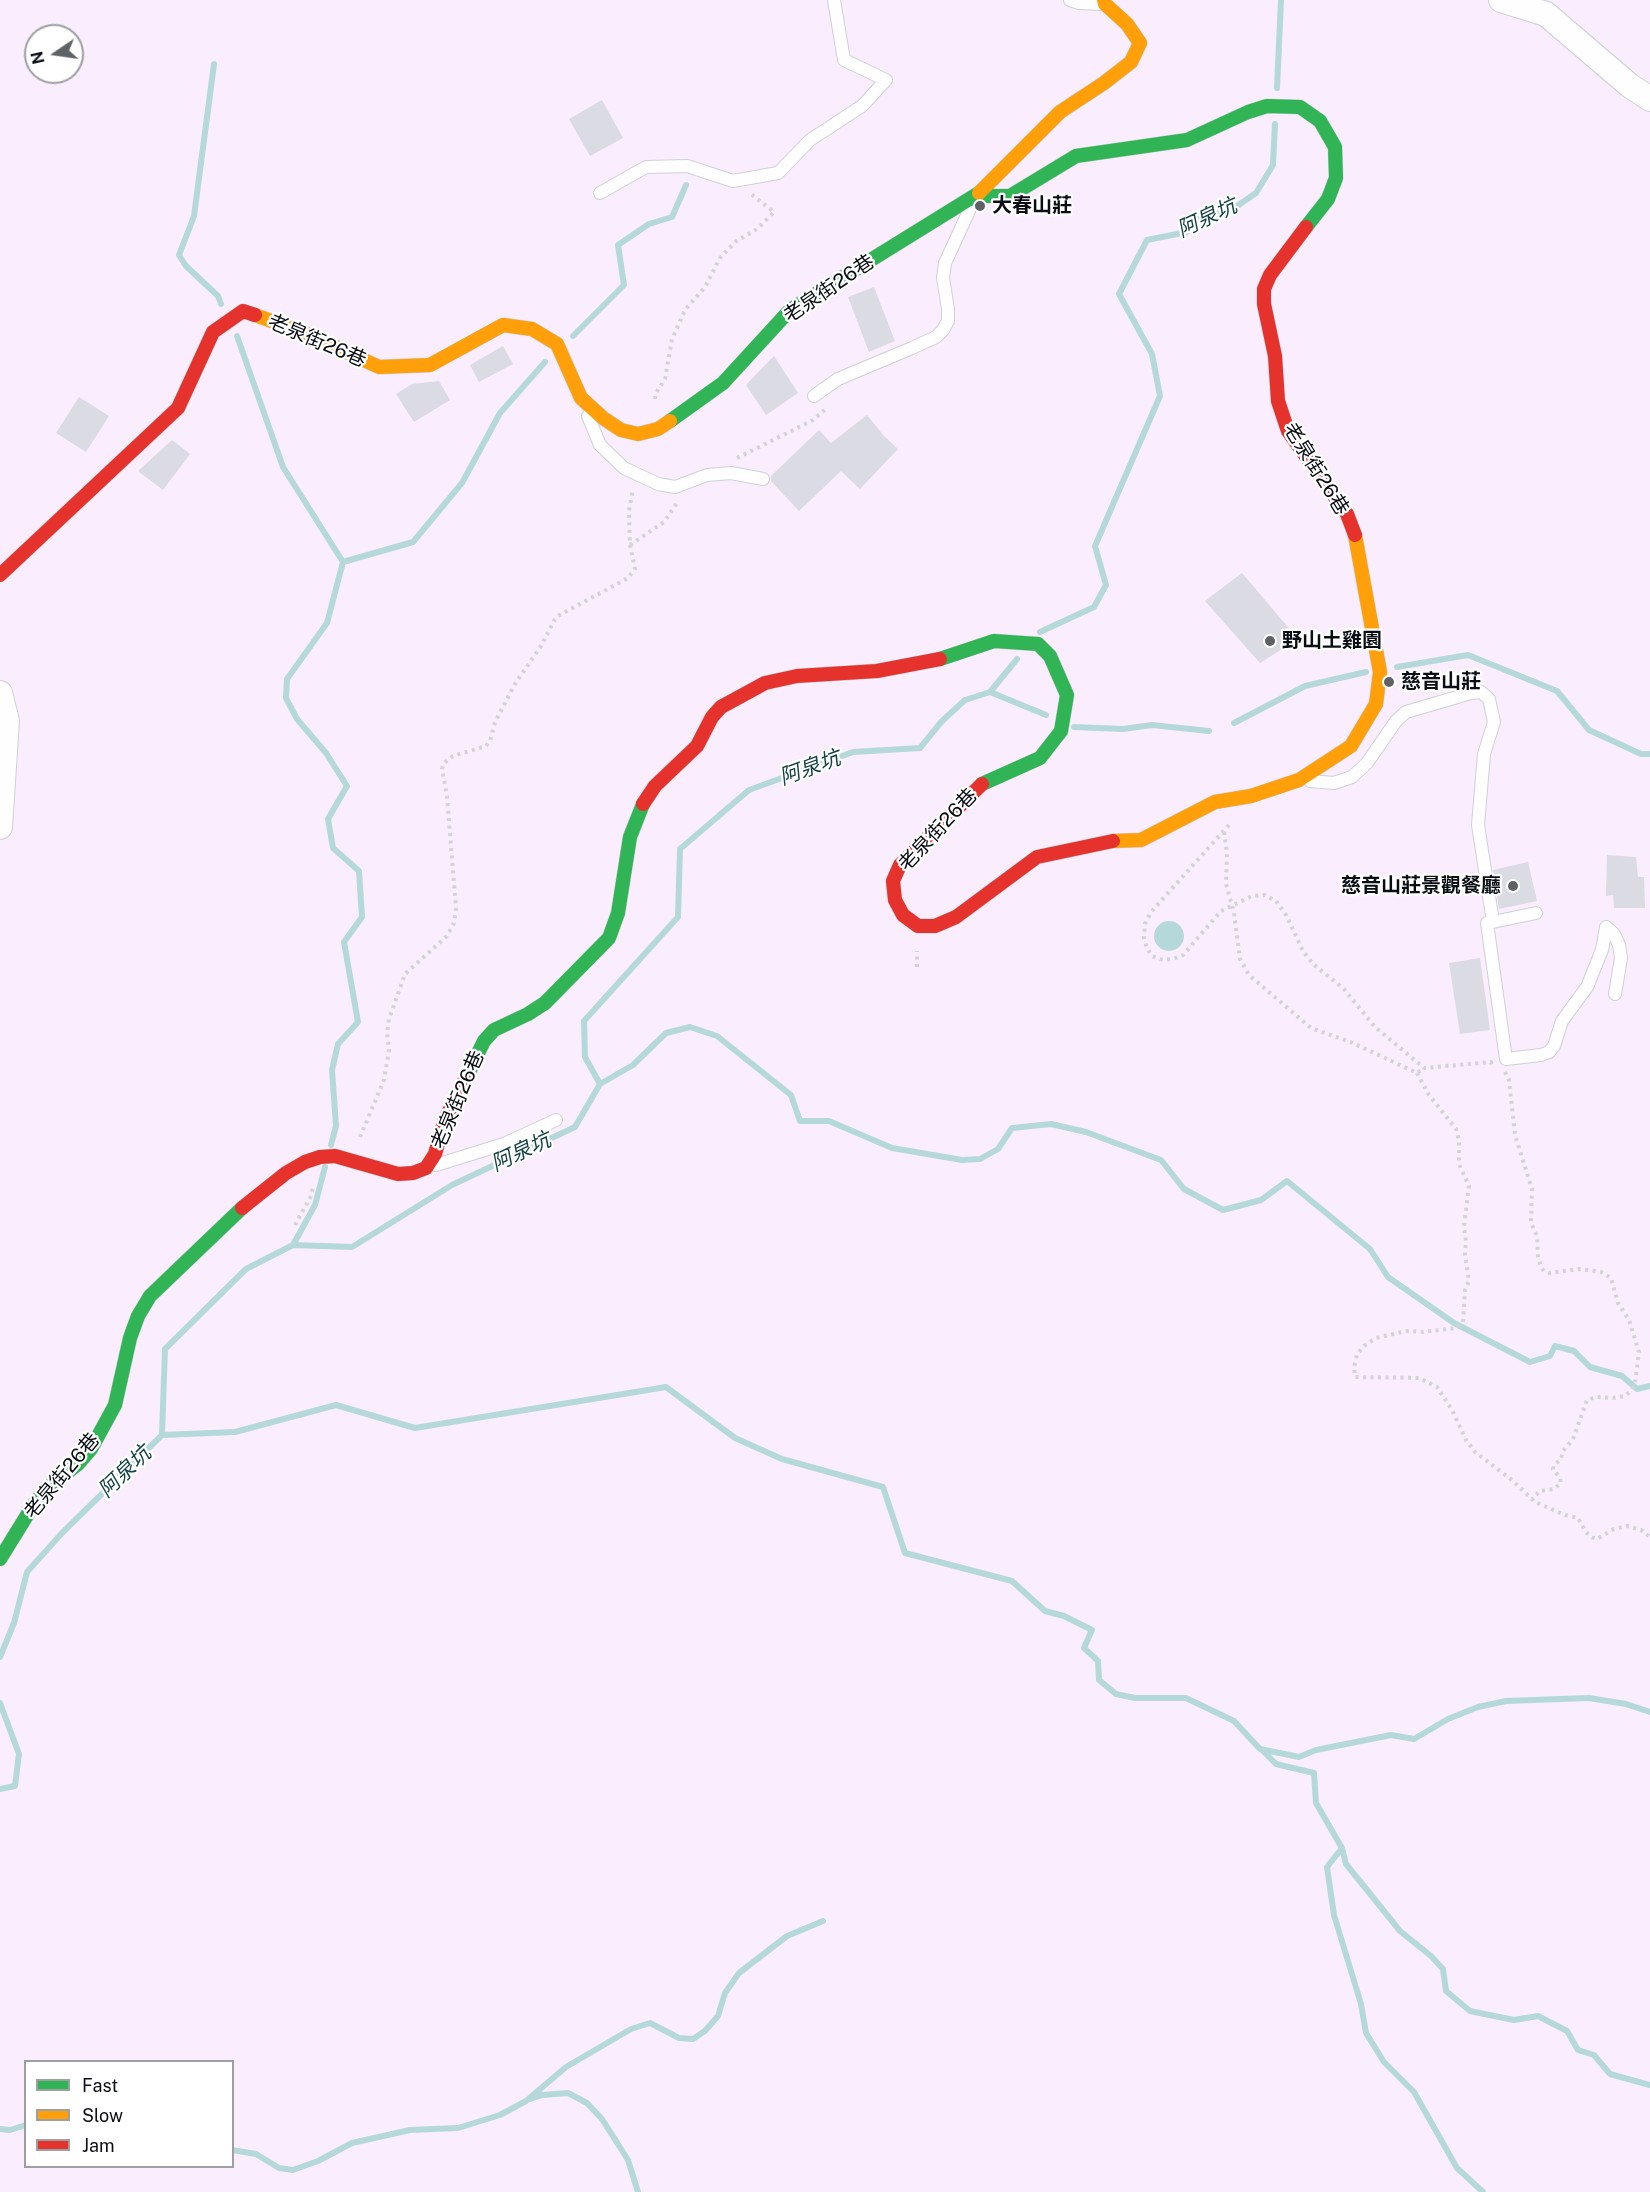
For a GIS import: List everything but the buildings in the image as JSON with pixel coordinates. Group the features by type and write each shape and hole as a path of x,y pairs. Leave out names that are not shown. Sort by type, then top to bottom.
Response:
{"street":[{"path":"1502,0 1546,14 1629,85 1650,99"},
{"name":"老泉街26巷","path":"0,574 177,408 213,332 243,310 310,335 379,367 430,365 503,325 532,329 557,344 581,398 603,418 621,429 638,434 658,429 723,383 790,310 977,196 1060,112 1131,62 1140,43 1127,24 1105,2"},
{"name":"老泉街26巷","path":"0,1559 46,1489 78,1464 91,1449 115,1406 130,1338 138,1316 150,1296 245,1205 286,1173 320,1157 334,1156 398,1174 413,1173 426,1168 435,1154 445,1119 484,1041 494,1030 545,1003 609,938 618,914 630,837 641,807 655,786 697,746 712,717 721,707 765,683 797,676 877,671 938,660 994,641 1038,644 1050,656 1067,695 1061,731 1040,759 978,786 900,865 893,881 895,900 903,915 918,926 935,926 956,917 1037,857 1120,839 1141,840 1215,802 1251,796 1299,780 1351,746 1376,704 1380,672 1357,542 1347,514 1288,431 1278,401 1275,356 1263,304 1264,289 1270,275 1328,199 1336,178 1335,147 1320,121 1300,107 1267,106 1248,112 1186,140 1076,156 1010,196 977,196"},
{"path":"0,693 7,721 0,827"}],"lane":[{"path":"600,192 646,166 687,166 733,181 778,173 810,140 862,106 886,80 844,60 834,0"},
{"name":"老泉街26巷","path":"1070,0 1079,3 1105,2"},
{"path":"813,396 838,379 936,337 943,330 948,321 943,278 945,263 977,196"},
{"path":"581,398 600,444 624,468 658,484 675,486 707,475 731,473 763,480"},
{"path":"1299,780 1334,783 1352,777 1367,763 1396,721 1406,712 1471,693 1481,693 1489,699 1494,722 1484,754 1478,825 1493,922"},
{"path":"1536,913 1487,923 1506,1059 1549,1052 1554,1046 1562,1021 1587,987 1602,950 1606,927 1614,934 1621,958 1615,994"},
{"path":"426,1168 504,1144 556,1120"}],"path":[{"path":"654,402 656,393 666,379 672,339 685,310 705,287 720,258 735,242 757,229 774,212 733,181"},
{"path":"707,475 725,463 813,420 831,402"},
{"path":"354,1161 358,1142 384,1080 389,1050 387,1033 389,1019 405,974 447,936 454,923 456,908 447,796 442,769 444,763 453,756 486,746 490,741 495,722 515,684 541,646 556,617 628,578 635,569 630,545 629,511 635,478 624,468"},
{"path":"630,545 664,522 678,500"},
{"path":"1231,823 1151,912 1145,924 1143,938 1152,956 1163,960 1183,955 1221,911 1252,896 1265,895 1276,901 1286,915 1303,951 1313,964 1342,988 1375,1027 1424,1068"},
{"path":"1224,832 1227,853 1225,877 1232,905 1240,959 1249,975 1311,1028 1363,1048 1417,1073 1429,1095 1456,1130 1459,1140 1459,1164 1468,1186 1464,1227 1469,1281 1465,1290 1462,1322 1456,1328 1423,1332 1406,1331 1376,1338 1357,1354 1354,1367 1355,1377 1419,1378 1437,1386 1452,1410 1466,1440 1475,1452 1512,1480 1532,1499 1565,1515 1578,1518 1586,1532 1597,1539 1614,1529 1627,1527 1641,1530 1650,1536"},
{"path":"1417,1073 1424,1068 1491,1062"},
{"path":"1504,1070 1509,1080 1515,1135 1532,1189 1531,1223 1537,1236 1541,1267 1550,1273 1579,1269 1601,1272 1611,1278 1618,1303 1629,1320 1638,1346 1635,1383 1631,1391 1625,1396 1596,1397 1587,1400 1573,1439 1563,1451 1561,1459 1554,1465 1561,1483 1554,1489 1540,1491 1532,1499"}],"shaded area":[{"path":"0,0 1650,0 1650,2192 0,2192"}],"water":[{"path":"1169,921 1180,925 1184,936 1180,947 1169,951 1158,947 1154,936 1158,925"}],"waterway":[{"name":"阿泉坑","path":"1277,88 1281,0"},
{"path":"214,64 194,216 179,255 186,266 218,296 221,304"},
{"name":"阿泉坑","path":"1040,632 1094,607 1106,585 1095,546 1160,396 1152,354 1119,294 1147,240 1187,232 1202,217 1230,211 1256,193 1273,165 1275,124"},
{"path":"573,336 624,285 618,245 649,224 672,217 686,185"},
{"path":"237,336 283,467 343,562 327,623 287,679 286,698 297,719 326,753 347,786 328,819 333,848 359,871 362,917 344,942 358,1022 338,1044 332,1070 336,1126 331,1145"},
{"path":"343,562 413,542 462,483 500,413 545,362"},
{"path":"1397,667 1468,655 1557,691 1589,730 1641,754 1650,754"},
{"name":"阿泉坑","path":"0,1657 14,1623 27,1572 62,1533 162,1435 165,1349 246,1269 293,1245 352,1247 452,1185 575,1127 600,1084 585,1057 584,1021 678,917 680,849 749,790 853,752 920,748 942,721 965,700 990,692 1017,659"},
{"path":"1234,723 1305,686 1366,672"},
{"path":"990,692 1046,715"},
{"path":"1074,727 1123,729 1152,725 1209,731"},
{"path":"600,1084 633,1065 666,1033 690,1027 717,1036 791,1095 800,1121 829,1121 892,1148 962,1160 980,1159 998,1149 1012,1128 1051,1124 1086,1132 1161,1160 1184,1189 1223,1210 1261,1200 1287,1181 1370,1249 1388,1277 1454,1323 1530,1362 1550,1356 1555,1346 1574,1351 1590,1367 1622,1376 1637,1389 1650,1386"},
{"path":"293,1245 315,1205 325,1167"},
{"path":"162,1435 235,1432 336,1405 415,1428 666,1387 735,1438 782,1459 883,1487 905,1553 1012,1581 1045,1611 1064,1616 1092,1630 1084,1648 1098,1661 1099,1680 1116,1694 1135,1698 1186,1698 1234,1721 1260,1749 1299,1757 1316,1750 1391,1735 1414,1739 1448,1719 1478,1707 1506,1701 1589,1698 1626,1704 1650,1712"},
{"name":"阿泉坑","path":"0,1703 19,1754 15,1786 0,1789"},
{"path":"1261,1749 1276,1764 1314,1773 1316,1803 1342,1848 1346,1864 1400,1931 1443,1969 1446,1991 1470,2011 1514,2020 1538,2016 1567,2031 1578,2050 1594,2055 1610,2074 1650,2085"},
{"path":"1342,1848 1327,1867 1334,1915 1361,2004 1366,2033 1384,2062 1414,2092 1457,2168 1483,2192"},
{"path":"234,2150 256,2154 279,2168 293,2170 318,2161 352,2143 410,2130 458,2128 500,2115 526,2101 566,2067 631,2029 650,2023 679,2038 693,2039 705,2031 718,2016 725,1993 739,1973 787,1936 823,1921"},
{"path":"530,2099 542,2095 568,2093 587,2103 602,2119 628,2160 638,2192"},
{"path":"0,2129 10,2130 24,2126"}],"traffic: fast":[{"path":"977,196 1010,196 1076,156 1187,140 1248,112 1267,106 1300,107 1320,121 1335,147 1336,178 1328,199 1306,227"},
{"path":"670,421 723,383 790,310 979,193"},
{"path":"940,659 994,641 1038,644 1050,656 1067,695 1061,731 1040,758 982,784"},
{"path":"465,1080 484,1041 494,1030 545,1003 609,938 618,913 630,837 643,804"},
{"path":"0,1559 46,1489 78,1464 91,1449 115,1405 130,1338 138,1316 150,1296 242,1208"}],"traffic: slow":[{"path":"979,193 1060,112 1131,62 1140,43 1127,24 1105,4 1104,0"},
{"path":"255,315 310,335 379,367 430,365 503,325 532,329 557,344 581,398 603,418 621,430 638,434 658,429 670,421"},
{"path":"1113,841 1141,840 1215,802 1251,796 1299,780 1351,746 1376,704 1380,672 1355,535"}],"traffic: jam":[{"path":"1306,227 1270,275 1264,289 1264,304 1275,356 1278,401 1288,431 1347,514 1355,535"},
{"path":"0,575 178,408 213,332 243,311 255,315"},
{"path":"643,804 655,786 697,746 712,717 721,707 765,683 797,676 877,671 940,659"},
{"path":"982,784 900,865 893,881 895,900 903,915 918,926 935,926 956,917 1037,857 1113,841"},
{"path":"242,1208 286,1173 305,1162 320,1157 335,1156 398,1174 413,1173 426,1168 435,1154 445,1119 465,1080"}],"place":[{"name":"大春山莊","path":"980,206"},
{"name":"野山土雞園","path":"1270,641"},
{"name":"慈音山莊","path":"1389,682"},
{"name":"慈音山莊景觀餐廳","path":"1513,886"}]}
